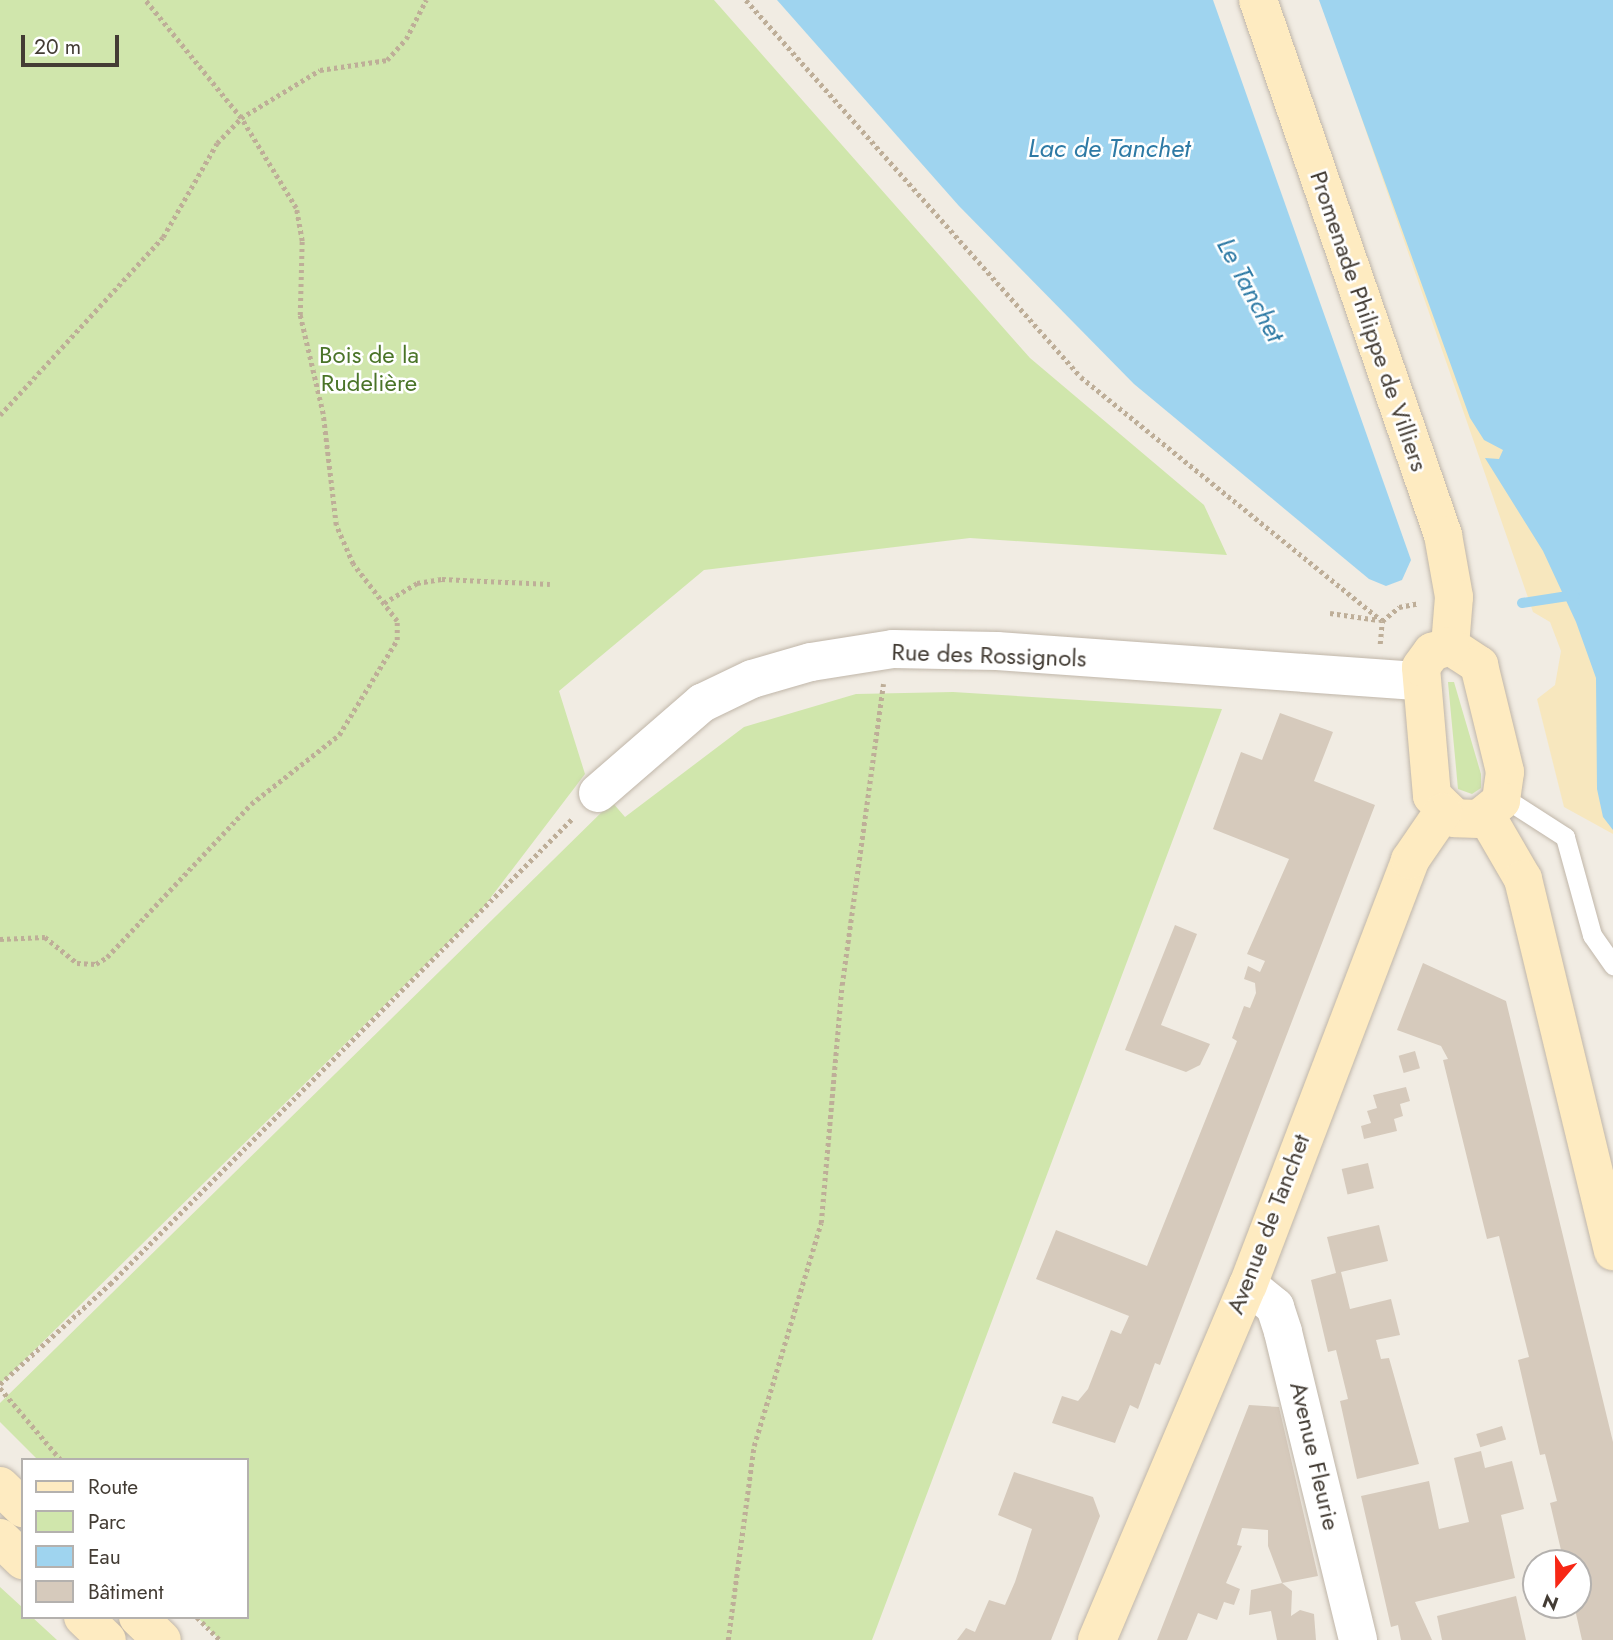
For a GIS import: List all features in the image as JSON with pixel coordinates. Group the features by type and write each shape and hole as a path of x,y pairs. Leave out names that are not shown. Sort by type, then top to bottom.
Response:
{"street":[{"name":"Promenade Philippe de Villiers","path":"1258,0 1443,535 1454,597 1450,646"},
{"path":"1495,807 1465,820 1443,812 1432,796 1420,681 1426,657 1450,646 1474,659 1482,671 1505,772 1495,807 1527,892 1613,1251"},
{"name":"Rue des Rossignols","path":"598,793 702,704 752,679 811,662 878,651 997,651 1274,674 1420,681"},
{"name":"Avenue de Tanchet","path":"1097,1640 1248,1285 1398,890 1443,812"},
{"name":"Avenue Fleurie","path":"1248,1285 1275,1307 1283,1332 1358,1640"},
{"path":"0,1486 21,1506"},
{"path":"0,1538 21,1558"},
{"path":"85,1619 107,1640"},
{"path":"140,1619 162,1640"}],"lane":[{"path":"1495,807 1565,837 1592,935 1613,965"}],"path":[{"path":"0,939 45,937 77,963 96,964 107,957 251,804 339,736 397,640 397,621 353,564 336,525 323,414 300,315 302,241 296,208 241,118 145,0"},
{"path":"0,415 163,237 217,143 241,118 320,71 387,60 406,39 426,0"},
{"path":"746,0 1081,377 1382,621"},
{"path":"384,603 417,583 442,579 550,584"},
{"path":"1379,655 1382,621 1399,607 1433,601"},
{"path":"1330,613 1382,621"},
{"path":"728,1640 754,1446 821,1223 842,985 885,692 878,651"},
{"path":"59,1458 0,1386 101,1293 598,793"},
{"path":"199,1619 220,1640"}],"green space":[{"name":"Bois de la Rudelière","path":"0,0 714,0 1030,358 1204,505 1227,555 970,538 704,570 559,691 585,774 482,909 0,1384"},
{"path":"1448,682 1454,682 1481,774 1481,788 1472,794 1458,789"},
{"path":"953,692 1222,709 872,1640 220,1640 199,1619 248,1619 248,1458 36,1458 0,1422 0,1403 612,802 625,817 744,727 856,694"},
{"path":"0,1587 21,1606 21,1619 34,1619 57,1640 0,1640"}],"sand":[{"path":"1359,111 1613,635 1613,834 1564,807 1537,699 1555,685 1561,651 1550,622 1533,612"}],"water":[{"name":"Lac de Tanchet","path":"777,0 1213,0 1411,560 1402,580 1386,586 1369,579 1134,384 959,206"},
{"path":"1319,0 1613,0 1613,830 1603,817 1597,789 1596,678 1576,622 1543,551 1485,458 1499,459 1503,450 1484,440 1470,418"}],"building":[{"path":"1280,713 1333,732 1314,781 1375,805 1160,1365 1155,1363 1138,1409 1130,1405 1115,1443 1052,1423 1062,1396 1078,1401 1088,1389 1111,1330 1121,1334 1129,1316 1036,1279 1056,1230 1147,1266 1237,1041 1232,1038 1244,1006 1250,1008 1256,993 1255,983 1244,979 1248,966 1260,972 1265,961 1247,954 1289,859 1213,829 1241,752 1262,760"},
{"path":"1175,925 1197,934 1161,1025 1210,1044 1200,1065 1186,1072 1125,1050"},
{"path":"1423,963 1506,1001 1613,1442 1613,1640 1582,1640 1577,1619 1592,1619 1592,1549 1561,1549 1550,1503 1557,1501 1545,1454 1540,1455 1518,1360 1529,1357 1499,1236 1487,1239 1443,1060 1448,1059 1441,1046 1397,1030"},
{"path":"1415,1051 1420,1068 1404,1073 1399,1056"},
{"path":"1406,1087 1410,1101 1400,1104 1403,1116 1394,1119 1397,1131 1364,1139 1361,1126 1371,1123 1367,1111 1377,1108 1373,1095"},
{"path":"1368,1163 1374,1188 1348,1194 1342,1169"},
{"path":"1379,1225 1388,1261 1341,1272 1350,1309 1391,1299 1400,1335 1376,1340 1381,1359 1389,1358 1419,1464 1357,1479 1340,1401 1348,1399 1336,1350 1328,1352 1311,1280 1336,1273 1327,1237"},
{"path":"1249,1405 1279,1407 1318,1576 1282,1583 1268,1546 1268,1530 1242,1528 1237,1545 1242,1546 1226,1583 1240,1589 1234,1605 1224,1602 1217,1620 1198,1613 1187,1640 1157,1640"},
{"path":"1502,1426 1506,1439 1480,1447 1476,1434"},
{"path":"1481,1451 1485,1468 1512,1461 1524,1509 1501,1515 1515,1578 1415,1602 1432,1640 1401,1640 1398,1625 1391,1627 1361,1496 1429,1481 1439,1529 1469,1522 1454,1458"},
{"path":"1014,1472 1093,1497 1100,1516 1051,1640 957,1640 966,1628 975,1632 989,1600 1005,1605 1015,1582 1032,1529 998,1515"},
{"path":"1282,1583 1292,1591 1291,1616 1300,1610 1314,1614 1316,1640 1277,1640 1271,1611 1249,1615 1251,1590"},
{"path":"1516,1596 1526,1640 1442,1640 1437,1616"}],"waterway":[{"name":"Le Tanchet","path":"1522,603 1574,595"}]}
